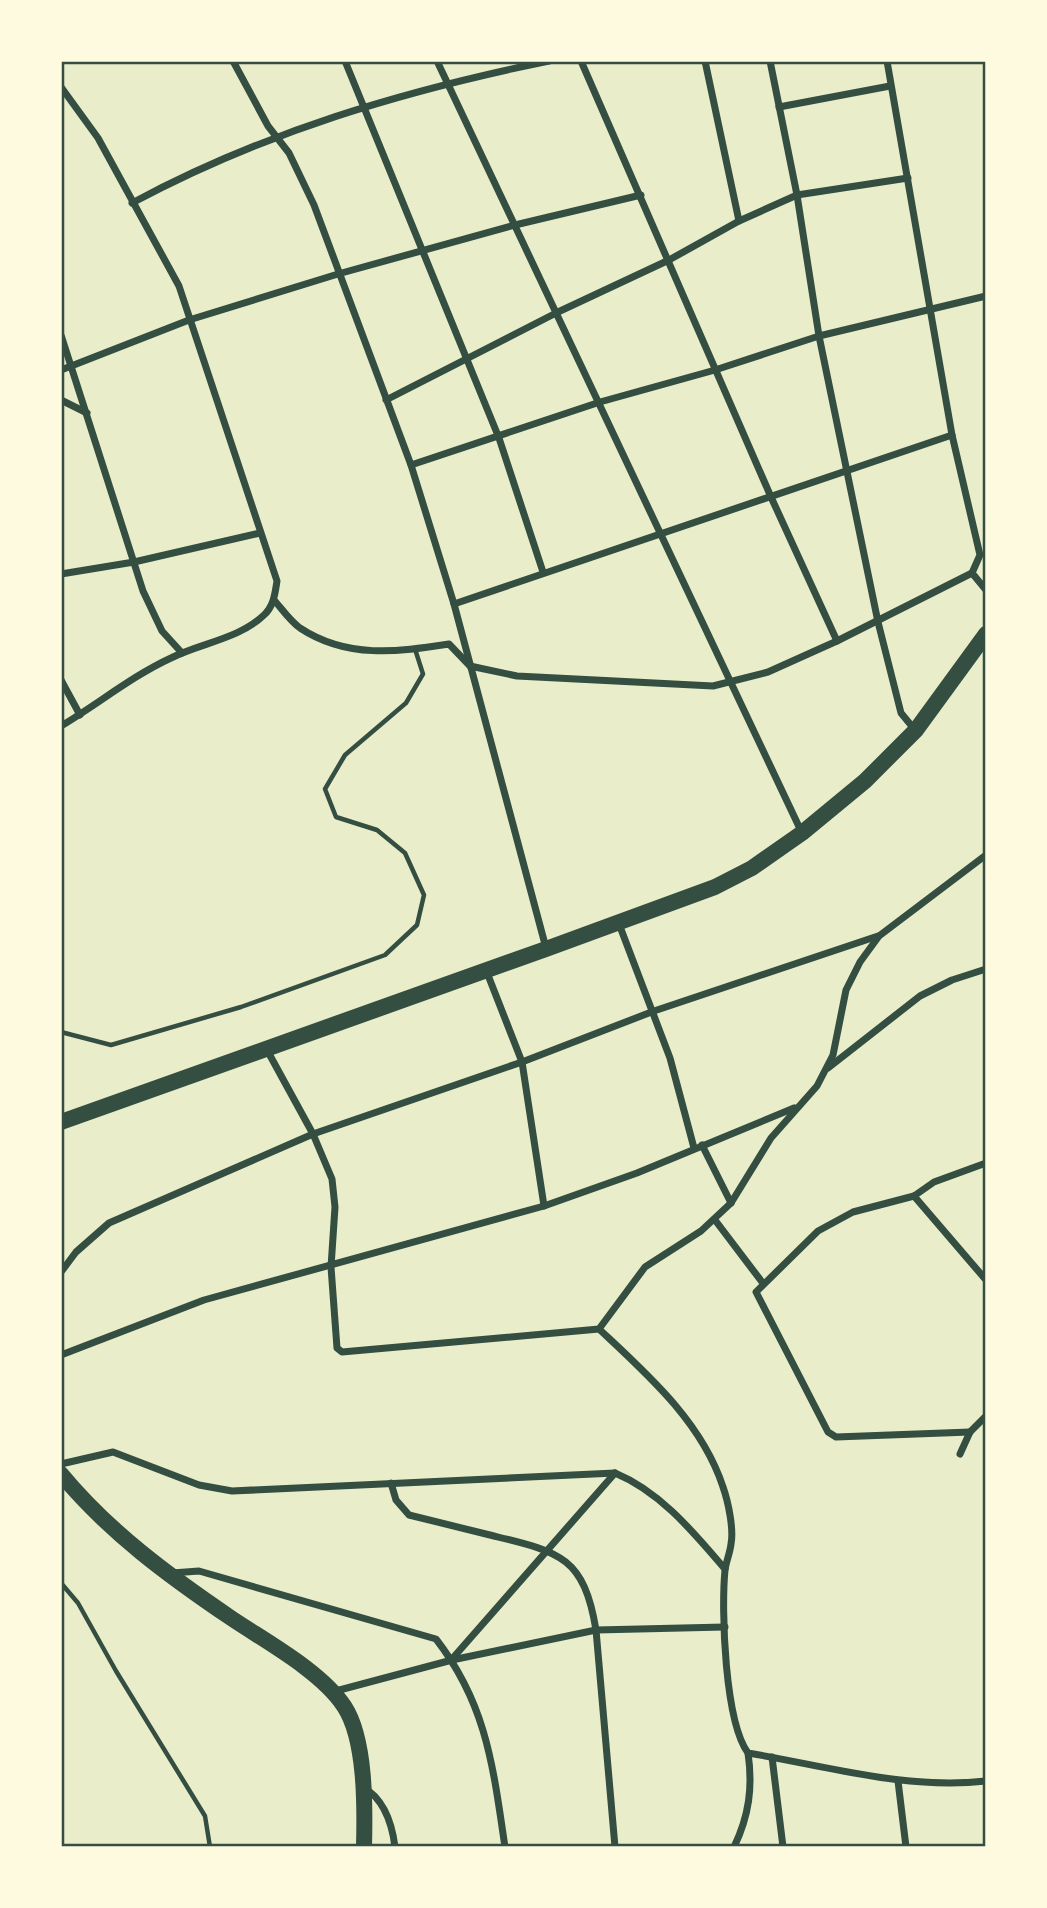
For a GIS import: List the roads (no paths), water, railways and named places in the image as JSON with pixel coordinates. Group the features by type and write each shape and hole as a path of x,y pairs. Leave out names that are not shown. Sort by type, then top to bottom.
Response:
{"highway":[{"path":"61,1122 715,887 752,868 802,833 865,780 916,730 986,634"},
{"path":"61,1474 87,1506 165,1573 297,1662 345,1707 355,1733 363,1786 364,1847"}],"street":[{"path":"233,61 277,138 289,153 314,205 411,465 454,604 546,949"},
{"path":"345,61 499,438 544,572"},
{"path":"438,61 663,533 802,833"},
{"path":"132,203 200,166 363,106 447,82 549,61"},
{"path":"581,61 771,497 837,641"},
{"path":"705,61 739,221"},
{"path":"770,61 797,195 818,336 878,622 901,713 916,730"},
{"path":"274,600 300,628 345,648 390,653 449,644 470,666 517,676 713,686 768,672 878,622 972,573 980,555 952,435 887,61"},
{"path":"779,107 890,86"},
{"path":"61,87 98,138 179,286 277,581 274,600 266,614 252,624 182,653 139,675 61,726"},
{"path":"386,400 558,312 669,260 739,221 797,195 908,178"},
{"path":"61,370 190,320 338,274 516,225 641,195"},
{"path":"411,465 499,438 600,402 715,370 818,336 986,296"},
{"path":"61,335 143,591 162,631 182,653"},
{"path":"61,400 87,413"},
{"path":"454,604 952,435"},
{"path":"61,574 134,562 260,533"},
{"path":"972,573 986,590"},
{"path":"61,680 80,715"},
{"path":"599,1329 645,1267 715,1220 731,1203 771,1138 817,1086 832,1055 846,990 860,962 879,936 986,856"},
{"path":"618,922 654,1011 698,1147 731,1203"},
{"path":"61,1272 76,1252 109,1223 313,1134 522,1062 654,1011 879,936"},
{"path":"486,970 522,1062 544,1206"},
{"path":"825,1070 920,996 952,980 986,970"},
{"path":"267,1050 313,1134 332,1179 335,1208 331,1267 337,1349 342,1352 599,1329 660,1386 703,1446 723,1487 732,1541 725,1569 727,1657 741,1744 748,1753 752,1786 742,1830 734,1847"},
{"path":"61,1354 204,1300 544,1206 637,1174 798,1107"},
{"path":"970,1432 836,1437 828,1432 756,1292 762,1282 818,1231 853,1212 914,1196 934,1182 986,1163"},
{"path":"914,1196 986,1280"},
{"path":"715,1220 762,1282"},
{"path":"960,1454 970,1432 986,1416"},
{"path":"61,1464 94,1454 113,1452 199,1485 232,1492 615,1473 637,1482 679,1519 725,1569"},
{"path":"452,1660 615,1473"},
{"path":"391,1483 396,1500 409,1515 550,1550 582,1580 592,1605 596,1630 615,1847"},
{"path":"165,1573 198,1571 436,1639 452,1660 481,1717 493,1764 505,1847"},
{"path":"332,1692 452,1660 596,1630 725,1627"},
{"path":"748,1753 898,1781 946,1786 986,1781"},
{"path":"772,1757 783,1847"},
{"path":"898,1781 906,1847"},
{"path":"363,1786 377,1795 395,1847"}],"lane":[{"path":"61,1032 111,1045 241,1007 385,955 416,925 424,895 405,853 377,830 336,817 325,789 345,755 406,703 423,674 415,649"},
{"path":"61,1583 78,1603 116,1671 205,1816 211,1847"}]}
